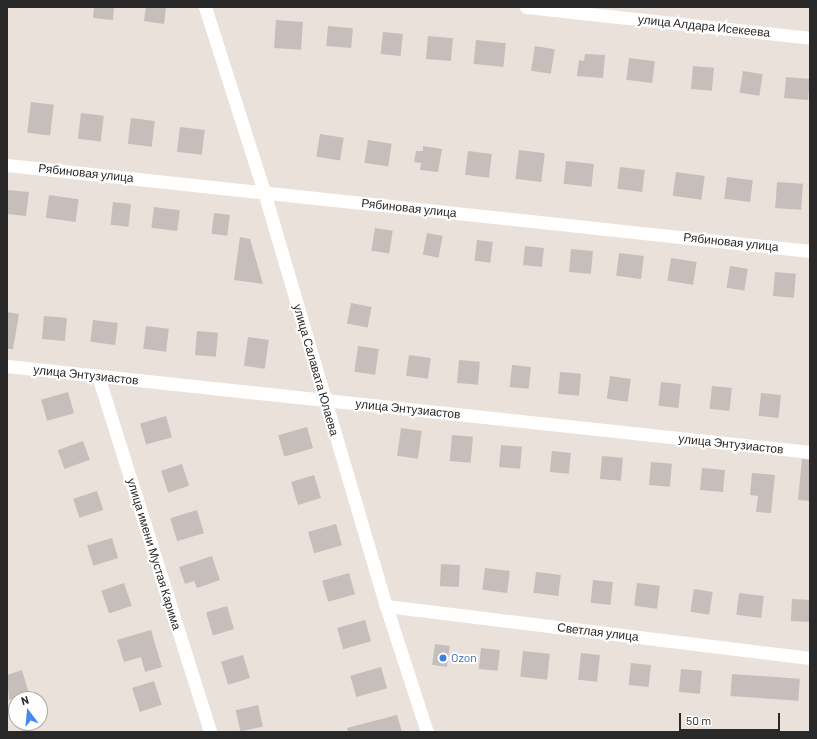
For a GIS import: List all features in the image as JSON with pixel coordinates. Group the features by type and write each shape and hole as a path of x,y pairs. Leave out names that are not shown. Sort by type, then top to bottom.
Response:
{"street":[{"name":"улица Салавата Юлаева","path":"205,7 264,192 386,606 427,732"},
{"name":"улица Алдара Исекеева","path":"526,7 810,38"},
{"name":"Рябиновая улица","path":"7,165 810,250"},
{"name":"улица Энтузиастов","path":"7,366 810,452"},
{"name":"улица имени Мустая Карима","path":"98,376 210,732"},
{"name":"Светлая улица","path":"386,606 810,658"}],"building":[{"path":"94,7 114,7 113,20 93,18"},
{"path":"146,7 166,7 164,24 144,21"},
{"path":"276,20 303,22 301,50 274,48"},
{"path":"328,26 353,28 351,48 326,46"},
{"path":"383,32 403,34 401,56 381,54"},
{"path":"428,36 453,38 451,61 426,59"},
{"path":"476,40 506,43 503,67 473,64"},
{"path":"535,46 555,49 551,74 531,71"},
{"path":"585,54 605,55 603,78 577,76 579,60 584,61"},
{"path":"629,58 655,61 652,83 626,80"},
{"path":"693,66 714,68 712,91 691,89"},
{"path":"743,71 763,74 759,96 740,93"},
{"path":"786,77 810,79 808,100 784,98"},
{"path":"31,102 54,105 50,136 27,133"},
{"path":"81,113 104,116 101,142 78,139"},
{"path":"131,118 155,121 152,147 128,144"},
{"path":"180,127 205,130 202,155 177,152"},
{"path":"320,134 344,138 340,160 316,157"},
{"path":"368,140 392,144 388,166 364,163"},
{"path":"423,146 442,149 438,172 420,170 421,163 414,162 416,151 423,151"},
{"path":"519,150 545,153 541,182 515,179"},
{"path":"468,151 492,154 489,178 465,175"},
{"path":"566,161 594,164 591,187 564,184"},
{"path":"620,167 645,170 642,192 617,189"},
{"path":"676,172 705,176 701,200 673,196"},
{"path":"727,177 753,180 750,202 724,199"},
{"path":"777,182 803,184 801,210 775,208"},
{"path":"7,190 29,192 26,216 7,214"},
{"path":"49,195 79,199 76,222 46,218"},
{"path":"113,202 131,204 128,227 111,225"},
{"path":"154,207 180,210 177,231 151,228"},
{"path":"214,213 230,215 227,236 211,234"},
{"path":"375,228 393,231 389,254 371,251"},
{"path":"427,233 443,236 439,258 423,255"},
{"path":"240,237 250,239 263,284 234,280"},
{"path":"477,240 493,242 490,263 474,261"},
{"path":"525,246 544,248 542,267 523,265"},
{"path":"571,249 593,251 591,274 569,272"},
{"path":"619,253 644,256 641,279 616,276"},
{"path":"671,258 697,262 693,285 667,281"},
{"path":"730,266 748,269 744,291 727,288"},
{"path":"775,272 796,274 794,298 773,296"},
{"path":"351,303 372,307 368,328 347,324"},
{"path":"7,312 19,314 13,349 7,349"},
{"path":"44,316 67,318 65,341 42,339"},
{"path":"93,320 118,323 115,345 90,342"},
{"path":"146,326 169,329 166,352 143,349"},
{"path":"197,331 218,333 216,357 195,355"},
{"path":"248,337 269,340 265,369 244,366"},
{"path":"358,346 379,349 375,375 354,372"},
{"path":"409,355 431,358 428,379 406,376"},
{"path":"459,360 480,362 478,385 457,383"},
{"path":"512,365 531,367 529,389 510,387"},
{"path":"560,372 581,374 579,396 558,394"},
{"path":"610,376 631,379 628,402 607,399"},
{"path":"661,382 681,384 678,408 658,406"},
{"path":"712,386 732,388 729,411 710,409"},
{"path":"68,392 74,413 47,421 41,400"},
{"path":"761,393 781,395 778,418 759,416"},
{"path":"166,416 172,437 146,445 140,423"},
{"path":"307,427 313,448 284,456 278,435"},
{"path":"401,428 422,431 418,459 397,456"},
{"path":"452,435 473,437 471,463 450,461"},
{"path":"83,441 90,460 64,469 58,450"},
{"path":"501,445 522,447 520,469 499,467"},
{"path":"552,451 571,453 569,474 550,472"},
{"path":"602,456 623,458 621,481 600,479"},
{"path":"802,459 810,460 810,501 798,500"},
{"path":"651,462 672,464 670,487 649,485"},
{"path":"182,464 189,486 168,493 161,471"},
{"path":"702,468 725,470 723,492 700,490"},
{"path":"752,473 775,475 771,513 756,512 758,496 750,495"},
{"path":"314,475 321,498 298,505 291,482"},
{"path":"97,491 103,510 79,518 73,499"},
{"path":"197,510 204,533 177,541 170,518"},
{"path":"336,524 342,545 314,553 308,532"},
{"path":"112,538 118,558 93,566 87,546"},
{"path":"212,556 220,580 197,588 194,581 185,584 179,567"},
{"path":"441,564 460,565 459,587 440,586"},
{"path":"485,568 510,571 507,593 482,590"},
{"path":"536,572 561,575 558,596 533,593"},
{"path":"349,573 355,594 328,602 322,581"},
{"path":"593,580 613,582 610,605 591,603"},
{"path":"124,583 132,606 109,614 101,591"},
{"path":"637,583 660,586 657,609 634,606"},
{"path":"694,589 713,592 709,615 690,612"},
{"path":"739,593 764,596 761,618 736,615"},
{"path":"792,599 810,600 809,622 791,621"},
{"path":"227,606 234,629 213,635 206,612"},
{"path":"365,620 371,641 343,649 337,628"},
{"path":"151,630 162,667 145,672 141,657 124,662 117,640"},
{"path":"435,644 450,646 447,667 432,665"},
{"path":"481,648 500,650 498,671 479,669"},
{"path":"523,651 550,654 547,680 520,677"},
{"path":"581,653 600,655 597,682 578,680"},
{"path":"243,655 250,678 228,685 221,662"},
{"path":"631,663 651,665 649,687 629,685"},
{"path":"381,667 387,688 356,697 350,676"},
{"path":"681,669 702,671 700,694 679,692"},
{"path":"22,670 28,691 8,691 7,675"},
{"path":"732,674 800,679 798,701 730,696"},
{"path":"154,681 162,705 140,712 132,688"},
{"path":"258,705 263,726 241,732 236,710"},
{"path":"397,715 402,732 348,732 347,728"}],"place":[{"name":"Ozon","path":"443,658"}]}
